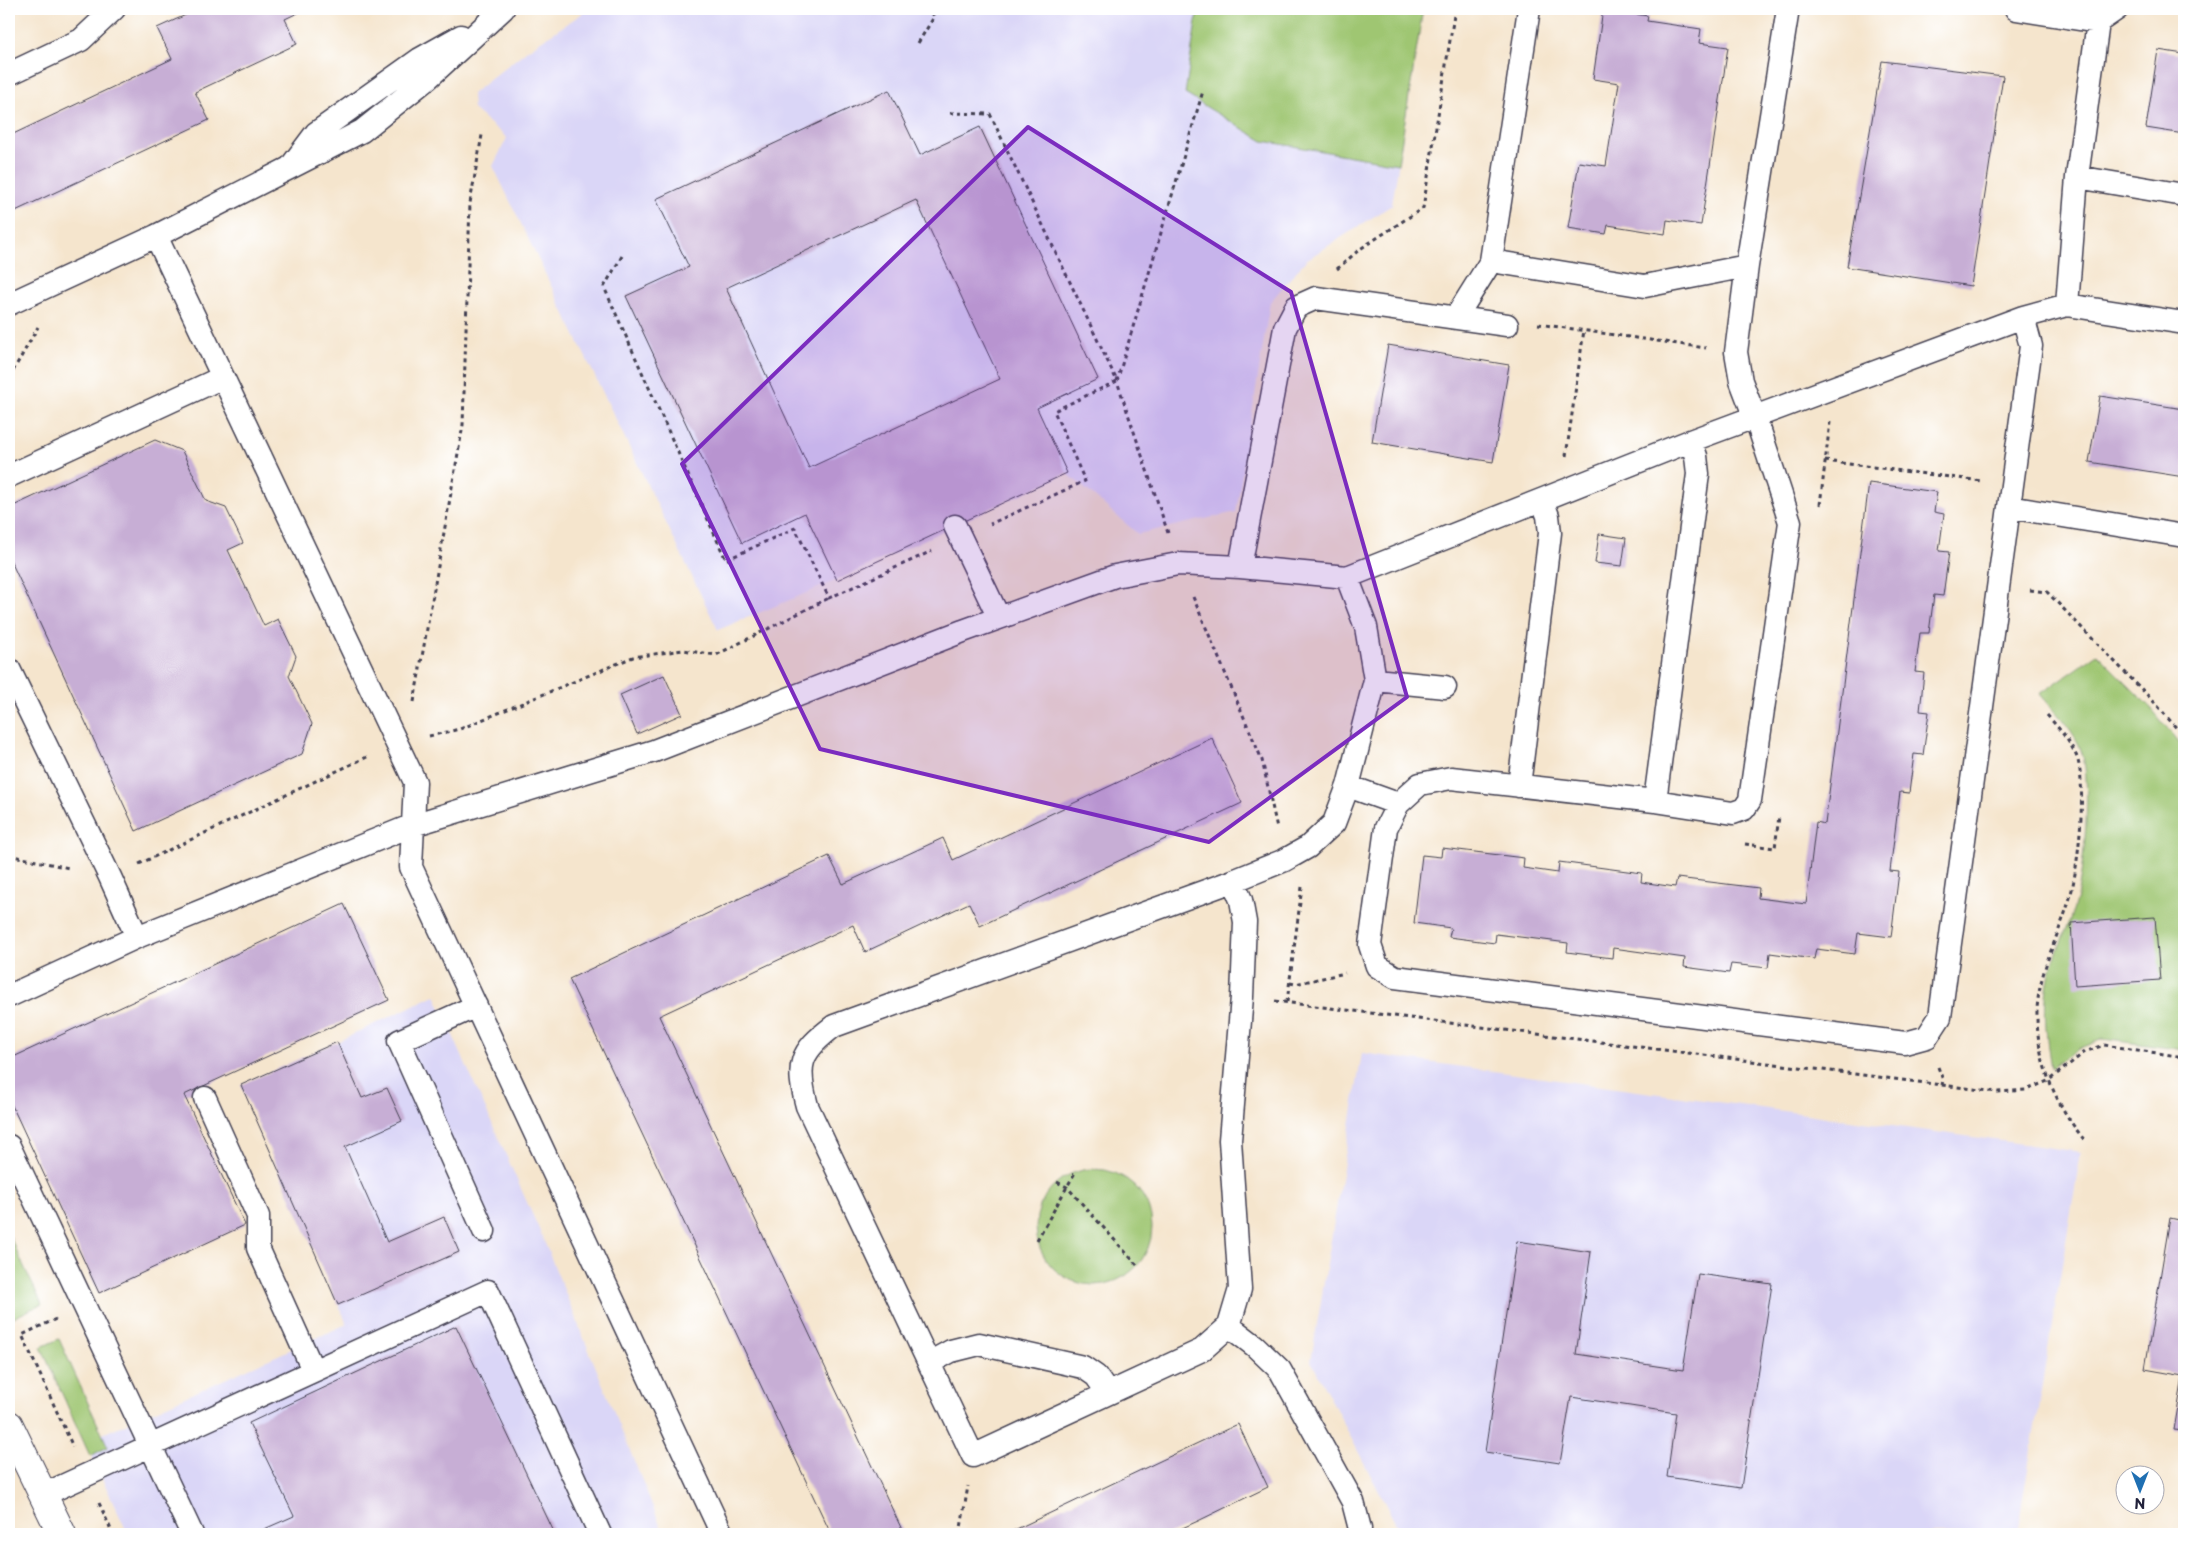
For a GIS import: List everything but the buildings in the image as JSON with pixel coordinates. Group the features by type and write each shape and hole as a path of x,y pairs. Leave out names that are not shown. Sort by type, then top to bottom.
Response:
{"street":[{"path":"9,1425 62,1534"}],"lane":[{"path":"9,74 81,40 114,9"},
{"path":"1456,317 1491,261 1529,9"},
{"path":"1788,9 1736,352 1740,381 1755,417 1790,522 1750,800 1744,809 1733,813 1656,801 1450,778 1420,784 1398,804 1386,828 1370,945 1377,966 1395,977 1896,1042 1905,1043 1927,1037 1940,1017 2032,346 2022,317"},
{"path":"2016,9 2098,22 2117,9"},
{"path":"9,304 156,236 362,131 427,78 497,15"},
{"path":"2067,305 2077,177 2098,22"},
{"path":"2077,177 2184,194"},
{"path":"156,236 415,782 411,867 722,1534"},
{"path":"1491,261 1644,286 1748,266"},
{"path":"1240,567 1285,328 1296,307 1316,298 1507,325"},
{"path":"9,996 137,937 413,825 654,751 999,618 1115,576 1178,564 1240,567 1347,577 1690,441 2022,317 2067,305 2184,323"},
{"path":"9,476 223,377"},
{"path":"1656,801 1698,474 1696,456 1690,441"},
{"path":"1519,786 1550,533 1548,516 1551,496"},
{"path":"2011,496 2184,536"},
{"path":"955,526 999,618"},
{"path":"1233,881 1241,900 1245,922 1242,997 1230,1140 1240,1289 1229,1326 1202,1350 1107,1392 973,1456 807,1106 801,1084 802,1059 815,1040 834,1026 1233,881 1285,860 1308,847 1334,823 1348,786 1375,680 1366,627 1347,577"},
{"path":"9,669 137,937"},
{"path":"1375,680 1445,687"},
{"path":"1348,786 1398,804"},
{"path":"476,1006 399,1041 484,1231"},
{"path":"205,1098 258,1216 258,1248 312,1370"},
{"path":"9,1146 192,1534"},
{"path":"44,1495 312,1370 488,1291 600,1534"},
{"path":"1229,1326 1255,1346 1280,1370 1353,1502 1360,1529 1359,1534"},
{"path":"928,1362 951,1351 978,1344 1083,1367 1096,1376 1107,1392"}],"path":[{"path":"918,43 934,17 931,9"},
{"path":"1316,298 1319,284 1360,249 1423,208 1455,9"},
{"path":"1080,484 1086,481 1054,411 1117,381 1203,91"},
{"path":"950,113 990,114 1117,381 1168,536"},
{"path":"397,743 410,726 463,426 470,202 482,135"},
{"path":"622,256 604,287 726,560 796,528 824,586"},
{"path":"1507,325 1516,321 1736,352"},
{"path":"1551,496 1584,330"},
{"path":"1819,511 1833,403 1828,389"},
{"path":"1825,461 2011,496"},
{"path":"1998,585 2047,592 2156,704 2184,737"},
{"path":"1190,592 1262,760 1285,860"},
{"path":"9,855 110,877 397,743 460,730 633,657 683,650 716,655 829,598"},
{"path":"2047,715 2064,735 2077,756 2081,788 2076,863 2069,901 2043,974 2037,1009 2039,1047 2048,1081 2070,1122 2086,1142"},
{"path":"1736,842 1775,848 1780,808"},
{"path":"1287,1002 1308,847"},
{"path":"1290,983 1295,984 1377,966"},
{"path":"1242,997 1998,1092 2026,1090 2048,1081 2085,1052 2104,1045 2184,1057"},
{"path":"1037,1240 1076,1171"},
{"path":"1057,1182 1067,1187 1138,1266"},
{"path":"84,1306 22,1335 114,1534"},
{"path":"960,1534 973,1456"}],"highlighted area":[{"path":"1028,127 1291,292 1407,697 1209,842 820,749 682,464"}],"shaded area":[{"path":"589,9 1423,9 1392,205 1306,260 1270,302 1236,512 1138,534 1067,473 837,580 718,630 493,166 507,138 473,109 472,94 526,51"},
{"path":"435,995 542,1236 664,1534 128,1534 85,1442 347,1324 241,1085"},
{"path":"1362,1053 2081,1152 2017,1534 1412,1534 1400,1532 1311,1361"}],"green space":[{"path":"1198,9 1423,9 1398,164 1263,141 1185,94"},
{"path":"2097,654 2151,708 2184,749 2184,1050 2103,1039 2080,1048 2051,1068 2046,1021 2046,997 2050,973 2076,901 2084,848 2087,805 2085,767 2079,745 2064,722 2040,694"},
{"path":"1094,1169 1116,1173 1135,1186 1148,1205 1152,1227 1148,1249 1135,1268 1116,1281 1094,1285 1072,1281 1053,1268 1040,1249 1036,1227 1040,1205 1053,1186 1072,1173"},
{"path":"9,1235 42,1304 9,1320"},
{"path":"59,1339 108,1447 90,1456 41,1347"}]}
